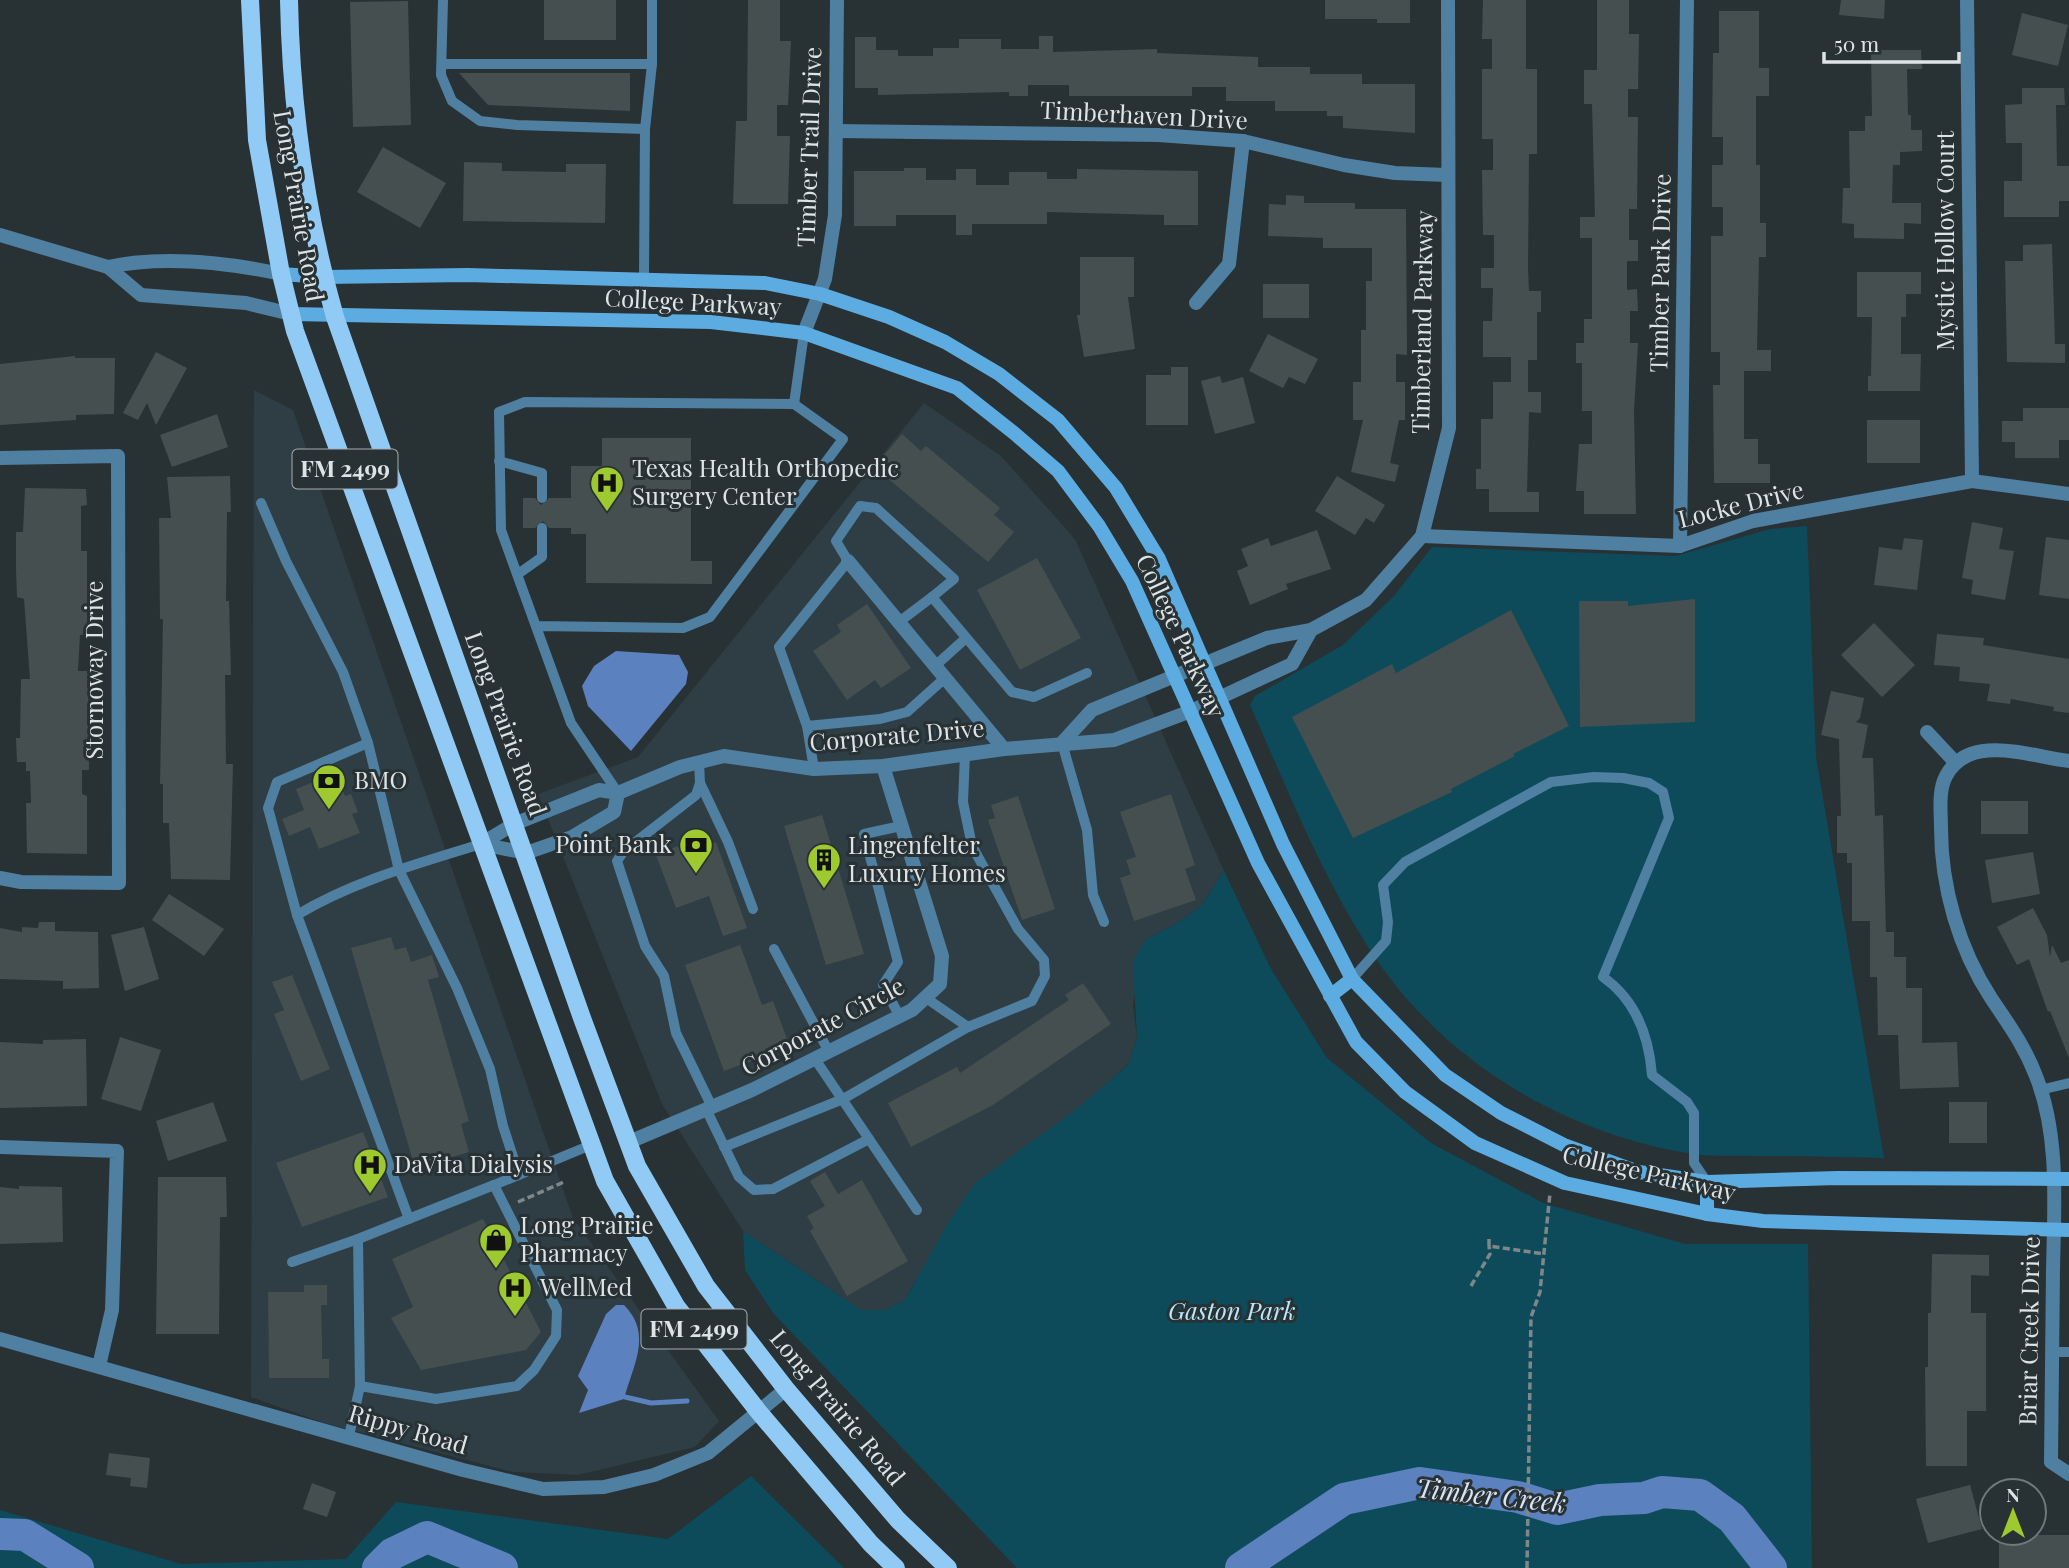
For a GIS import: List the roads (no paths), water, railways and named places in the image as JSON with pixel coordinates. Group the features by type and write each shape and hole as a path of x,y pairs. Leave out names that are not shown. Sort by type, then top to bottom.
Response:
{"main road":[{"name":"Long Prairie Road","path":"250,0 257,140 290,314 605,1181 676,1306 758,1411 872,1544 896,1568"},
{"name":"Long Prairie Road","path":"289,0 298,140 324,277 335,317 637,1166 706,1286 786,1389 898,1520 948,1568"},
{"name":"College Parkway","path":"281,274 324,277 468,275 644,278 765,283 820,293 889,317 945,342 999,374 1058,420 1116,488 1159,559 1283,844 1352,979 1445,1076 1501,1113 1564,1145 1639,1172 1707,1182 2069,1179"},
{"name":"College Parkway","path":"290,314 335,317 427,315 711,322 804,333 957,388 1014,432 1058,471 1099,526 1132,581 1258,863 1356,1042 1405,1093 1475,1143 1556,1179 1707,1214 1763,1221 2069,1230"},
{"path":"1330,996 1352,979"},
{"path":"1707,1182 1707,1214"}],"street":[{"name":"Timber Trail Drive","path":"804,333 820,293 835,215 837,0"},
{"name":"Timberland Parkway","path":"1175,675 1267,638 1311,630 1366,600 1422,536 1449,428 1448,0"},
{"name":"Timber Park Drive","path":"1680,546 1687,0"},
{"name":"Mystic Hollow Court","path":"1967,0 1972,481"},
{"name":"Timberhaven Drive","path":"836,131 1158,135 1243,141 1344,165 1395,173 1447,175"},
{"path":"1196,303 1229,264 1243,141"},
{"name":"College Parkway","path":"0,235 108,267 141,295 246,303 290,314"},
{"name":"College Parkway","path":"108,267 143,260 246,266 281,274"},
{"name":"Stornoway Drive","path":"0,458 118,456 118,883 21,882 0,878"},
{"name":"Locke Drive","path":"1422,536 1680,546 1753,521 1972,481 2069,494"},
{"path":"848,561 1004,749"},
{"path":"1191,711 1292,664 1311,630"},
{"path":"1062,743 1093,710 1175,675"},
{"name":"Corporate Drive","path":"481,844 514,824 599,790 618,793 680,766 724,756 814,769 883,766 1004,749 1114,740 1191,711"},
{"path":"1927,732 1956,763 1981,751 2009,751 2069,761"},
{"name":"Briar Creek Drive","path":"1956,763 1946,775 1941,789 1944,877 1969,960 1990,996 2020,1037 2040,1090 2048,1121 2053,1179 2051,1462 2069,1474"},
{"name":"Corporate Circle","path":"629,1142 816,1059 900,1017 940,984 942,957 883,766"},
{"path":"481,844 526,853 572,837 614,812 618,793"},
{"path":"0,1147 117,1151 112,1310 99,1366"},
{"name":"Rippy Road","path":"0,1339 463,1470 543,1489 604,1487 654,1475 708,1453 786,1389"}],"lane":[{"path":"443,0 442,75 452,101 480,121 517,125 645,129"},
{"path":"644,278 645,129 652,64 652,0"},
{"path":"442,64 652,64"},
{"path":"794,404 804,333"},
{"path":"536,626 683,628 710,617 843,439 794,404 525,402 499,412 500,530 571,723 618,793"},
{"path":"499,461 542,473 542,498"},
{"path":"261,503 286,561 343,672 368,743 399,870 442,955 490,1069 503,1126 519,1174"},
{"path":"814,769 807,726 779,647 848,561 836,541 860,506 876,508 954,579 899,622"},
{"path":"518,574 542,557 542,528"},
{"path":"932,597 1012,692 1034,697 1087,673"},
{"path":"807,726 880,719 907,712 966,638"},
{"path":"368,743 278,782 268,808 297,915 409,1219"},
{"path":"1062,743 1087,830 1093,895 1104,922"},
{"path":"724,1147 843,1099 968,1027 1032,1001 1045,976 1044,960 1018,929 972,846 963,802 965,754"},
{"path":"699,762 700,783 696,795 624,851 617,861 645,946 663,976 676,1033 724,1147 739,1177 754,1190 773,1189 869,1139"},
{"path":"1352,979 1386,941 1388,922 1383,885 1405,862 1550,782 1594,777 1649,783 1662,792 1669,818 1603,977 1616,987 1646,1034 1651,1076 1687,1102 1694,1113 1694,1163 1707,1182"},
{"path":"700,783 728,842 753,909"},
{"path":"900,1017 883,985 898,962 864,834 901,826"},
{"path":"297,915 316,904 399,870 481,844"},
{"path":"774,949 829,1052"},
{"path":"926,998 968,1027"},
{"path":"816,1059 917,1210"},
{"path":"2040,1090 2069,1083"},
{"path":"292,1262 358,1239 591,1145"},
{"path":"360,1386 436,1399 517,1386 534,1370 556,1336 557,1311 494,1185"},
{"path":"349,1436 360,1386 358,1239"},
{"path":"2052,1352 2069,1352"}],"water":[{"path":"616,651 679,655 688,672 686,684 631,751 588,706 582,686 594,666"},
{"path":"616,1305 624,1305 638,1327 636,1362 624,1399 579,1413 588,1390 578,1376 606,1314"}],"waterway":[{"path":"625,1397 651,1403 687,1401"},
{"name":"Timber Creek","path":"1241,1568 1344,1499 1420,1483 1518,1497 1557,1509 1600,1500 1644,1498 1662,1492 1700,1495 1732,1518 1771,1568"},
{"name":"Timber Creek","path":"0,1534 25,1535 78,1568"},
{"name":"Timber Creek","path":"378,1568 392,1554 427,1537 502,1568"}],"place":[{"name":"Texas Health Orthopedic Surgery Center","path":"607,513"},
{"name":"BMO","path":"329,811"},
{"name":"Point Bank","path":"696,875"},
{"name":"Lingenfelter Luxury Homes","path":"824,890"},
{"name":"DaVita Dialysis","path":"370,1195"},
{"name":"Long Prairie Pharmacy","path":"496,1270"},
{"name":"WellMed","path":"515,1318"}],"park label":[{"name":"Gaston Park","path":"1232,1312"}]}
